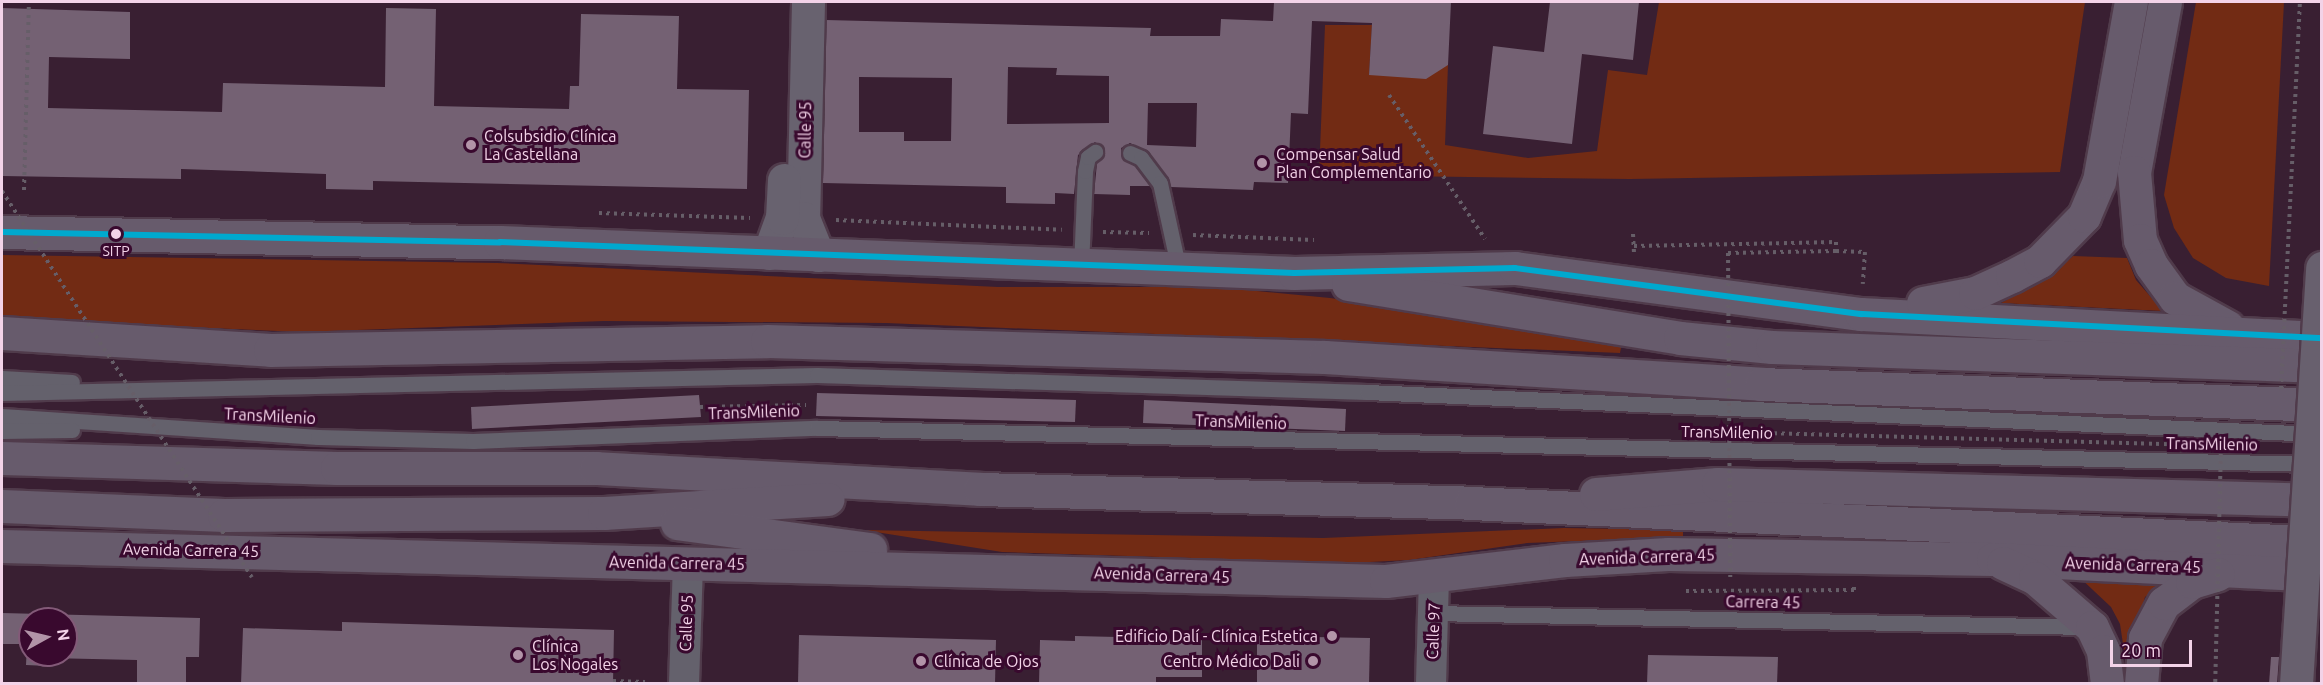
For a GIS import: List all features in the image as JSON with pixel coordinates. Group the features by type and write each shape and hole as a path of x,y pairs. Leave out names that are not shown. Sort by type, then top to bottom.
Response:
{"highway":[{"path":"1861,314 1975,293 2040,261 2065,238 2084,216 2099,181 2131,2"},
{"path":"2165,2 2134,172 2140,240 2151,265 2175,298 2243,333"},
{"path":"4,232 500,242 1081,267 1294,273 1515,268 1861,314 2322,338"},
{"path":"1294,273 1443,303 1680,338 1772,347 2322,366"},
{"path":"2,333 270,350 767,341 1325,357 1773,385 2322,405"},
{"name":"Avenida Carrera 45","path":"2,458 337,468 596,468 980,489 1471,504 2322,543"},
{"name":"Avenida Carrera 45","path":"1471,504 1718,484 2322,500"},
{"name":"Avenida Carrera 45","path":"2,506 224,514 604,513 980,489"},
{"path":"604,513 1036,572"},
{"name":"Avenida Carrera 45","path":"2,546 1036,572 1434,579 1619,556 1993,559 2322,575"},
{"path":"1993,559 2035,578 2092,627 2103,651 2108,684"},
{"path":"2141,684 2145,638 2164,603 2192,582 2244,570"}],"main road":[{"path":"2296,684 2322,268"}],"street":[{"name":"Calle 95","path":"769,253 779,231 784,202 787,2"},
{"name":"Calle 95","path":"808,2 803,219 818,255"},
{"name":"Calle 95","path":"684,684 688,563"},
{"name":"Calle 97","path":"1431,684 1434,579"}],"lane":[{"path":"1081,267 1085,171 1088,157 1095,152"},
{"path":"1130,153 1141,158 1160,183 1179,270"},
{"name":"TransMilenio","path":"2,388 499,385 817,375 1367,392 2322,435"},
{"name":"TransMilenio","path":"2,416 159,428 473,441 817,428 2322,464"},
{"name":"TransMilenio","path":"2,431 159,428"},
{"name":"Carrera 45","path":"1433,613 2092,627"}],"path":[{"path":"24,190 29,2"},
{"path":"2281,401 2300,2"},
{"path":"1389,95 1486,239"},
{"path":"2,191 252,577"},
{"path":"1634,246 1836,242 1836,251"},
{"path":"1730,577 1728,253 1865,252"},
{"path":"700,407 816,405"},
{"path":"1729,432 2221,446 2215,684"},
{"path":"613,681 645,682"}],"shaded area":[{"path":"1659,2 2085,2 2060,172 1630,179 1319,175 1325,25 1372,25 1369,75 1448,65 1445,145 1528,158 1597,151 1608,70 1647,75"},
{"path":"2196,2 2284,2 2269,286 2226,278 2193,258 2174,228 2164,195"},
{"path":"2,255 497,263 998,287 1216,287 1330,298 1622,342 1620,353 886,323 604,321 301,332 2,319"},
{"path":"2073,256 2127,258 2136,280 2163,311 2001,303 2050,276"},
{"path":"1564,528 1683,530 1683,537 1527,543 1409,560 1350,563 1002,552 863,530 1323,538"},
{"path":"2077,575 2174,575 2145,597 2126,664 2120,624 2111,607"}],"building":[{"path":"1274,2 1451,2 1448,65 1426,79 1369,75 1372,23 1312,21 1308,114 1291,113 1288,183 1254,182 1253,190 1171,187 1149,152 1130,143 1121,148 1122,158 1135,166 1150,186 1130,186 1130,195 1094,194 1097,163 1105,152 1095,142 1078,155 1074,194 1055,193 1055,204 1006,203 1006,187 823,183 826,20 1151,28 1150,36 1220,36 1221,19 1273,21","holes":["1008,67 1057,68 1056,75 1109,76 1109,123 1007,124","859,77 952,78 951,141 904,141 904,132 859,132","1148,103 1197,103 1196,147 1147,145"]},
{"path":"1550,2 1639,2 1633,60 1582,54 1572,144 1483,134 1493,46 1544,52"},
{"path":"2,8 130,12 130,59 49,57 48,108 222,112 223,83 385,87 386,8 436,9 434,106 569,109 570,86 579,86 581,14 679,16 677,89 749,90 747,189 373,181 373,190 326,189 326,174 181,169 181,179 2,176"},
{"path":"817,393 1076,400 1075,422 816,416"},
{"path":"699,395 701,417 472,429 471,407"},
{"path":"1144,400 1346,409 1345,431 1143,423"},
{"path":"2,613 18,613 18,644 2,644"},
{"path":"78,615 200,618 199,657 186,657 186,684 137,684 137,660 78,659"},
{"path":"342,622 614,630 613,684 241,684 243,628 342,631"},
{"path":"799,635 996,640 995,684 798,684"},
{"path":"1075,636 1202,639 1202,677 1156,677 1156,684 1039,684 1040,640 1075,641"},
{"name":"Centro Médico Dali","path":"1257,636 1370,638 1369,684 1257,684"},
{"path":"1648,655 1778,657 1777,684 1647,684"},
{"path":"2271,657 2279,657 2277,684 2269,684"}],"transit line":[{"path":"2,232 500,242 1294,273 1515,268 1861,314 2322,338"}],"place":[{"name":"Colsubsidio Clínica La Castellana","path":"471,145"},
{"name":"Compensar Salud Plan Complementario","path":"1262,163"},
{"name":"SITP","path":"116,234"},
{"name":"Edificio Dalí - Clínica Estetica","path":"1332,636"},
{"name":"Clínica Los Nogales","path":"518,655"},
{"name":"Clínica de Ojos","path":"921,661"},
{"name":"Centro Médico Dali","path":"1313,661"}]}
